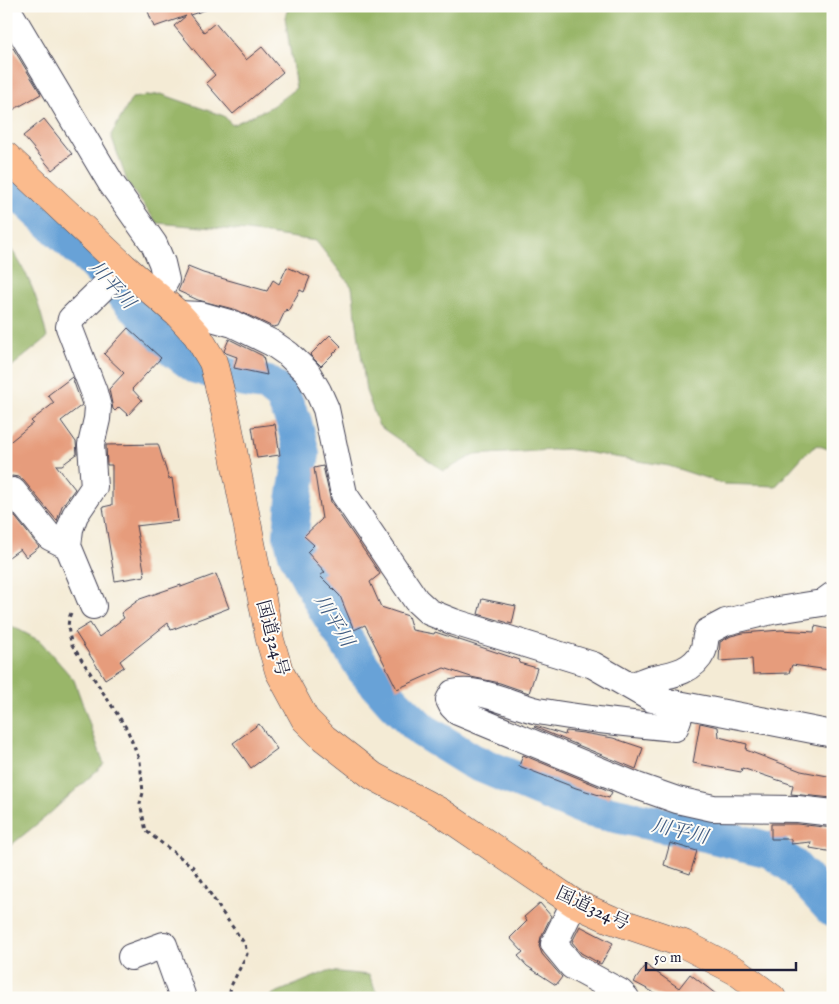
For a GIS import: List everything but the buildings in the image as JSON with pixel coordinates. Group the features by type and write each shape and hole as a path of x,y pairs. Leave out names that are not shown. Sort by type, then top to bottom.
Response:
{"highway":[{"name":"国道324号","path":"6,156 124,267 178,314 197,335 213,362 226,415 270,640 279,671 305,720 324,738 373,776 439,811 574,904 610,919 684,944 736,971 772,998"}],"street":[{"path":"7,6 111,183 154,244 162,263 166,280 157,295"},
{"path":"89,596 68,546 70,529 75,515 94,487 91,445 98,407 69,327 71,319 124,267"},
{"path":"178,314 201,315 233,324 272,343 288,354 307,372 326,409 344,494 416,600 429,612 508,640 593,665 652,698 833,734"},
{"path":"6,495 13,491 50,537 68,546"},
{"path":"630,686 648,680 668,677 683,671 696,662 703,651 706,632 726,622 830,600"},
{"path":"683,705 675,728 569,716 536,710 486,696 461,692 453,693 449,700 458,712 637,786 677,800 713,808 798,808 833,813"},
{"path":"574,904 554,944 572,966 620,992 626,998"},
{"path":"131,957 164,945 183,998"}],"path":[{"path":"89,596 69,618 68,631 72,645 128,729 140,761 143,793 140,803 146,831 193,868 245,944 246,954 231,986 229,998"}],"green space":[{"path":"289,6 833,6 833,451 817,445 804,455 776,486 724,484 669,466 567,449 474,455 444,471 379,426 366,391 352,287 316,241 247,231 157,223 128,184 111,135 132,98 161,94 224,116 232,125 271,107 296,88 285,17"},
{"path":"6,243 27,276 41,313 47,338 6,371"},
{"path":"6,623 40,641 74,680 104,764 47,816 6,849"},
{"path":"328,971 369,975 379,998 269,998 273,994"}],"waterway":[{"name":"川平川","path":"6,181 88,257 140,311 168,345 196,366 241,379 268,384 282,395 294,422 302,454 294,501 291,535 296,554 324,606 364,669 394,703 422,730 472,761 587,809 710,835 770,850 793,866 833,910"}]}
